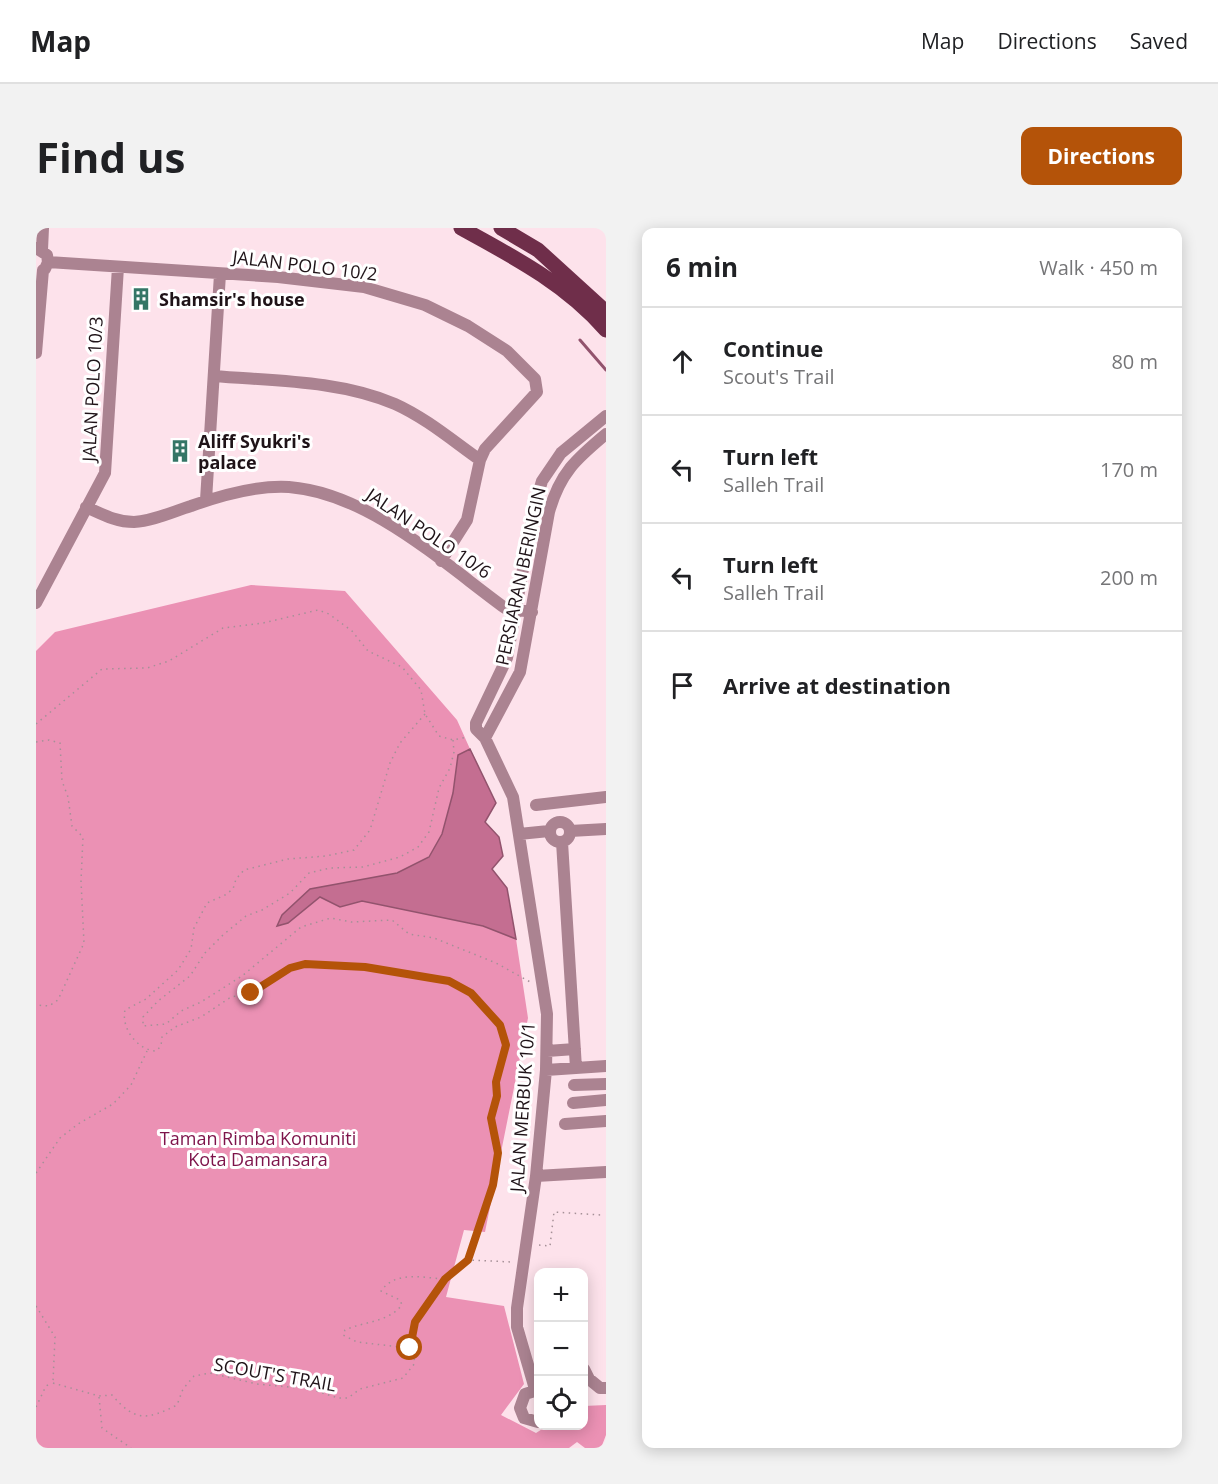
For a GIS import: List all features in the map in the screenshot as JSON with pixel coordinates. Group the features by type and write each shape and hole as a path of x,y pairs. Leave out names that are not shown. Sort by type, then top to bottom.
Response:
{"main road":[{"path":"461,228 521,259 562,289 606,330"},
{"path":"501,228 538,250 606,312"}],"street":[{"path":"36,345 42,268 39,249 43,228"},
{"name":"JALAN POLO 10/2","path":"42,268 118,267 364,287 425,304 468,326 507,351 535,379 537,392 485,449 480,460 467,520 441,561"},
{"name":"JALAN POLO 10/3","path":"36,603 105,473 118,267"},
{"path":"206,500 220,274"},
{"path":"214,376 293,382 351,390 395,404 436,428 480,460"},
{"name":"PERSIARAN BERINGIN","path":"480,734 476,723 507,658 510,609 542,481 561,453 606,416"},
{"name":"PERSIARAN BERINGIN","path":"480,734 520,672 549,512 556,487 572,463 606,434"},
{"name":"JALAN POLO 10/6","path":"86,507 112,519 132,522 151,519 206,500 274,487 314,491 367,509 510,609"},
{"path":"510,609 532,612"},
{"name":"JALAN MERBUK 10/1","path":"480,734 513,797 543,989 548,1051 536,1176 522,1266 517,1327 534,1380"},
{"path":"536,804 606,797"},
{"path":"561,802 561,821"},
{"path":"561,821 570,831 568,838 562,842 553,840 549,831 554,823 561,821"},
{"path":"570,831 606,830"},
{"path":"519,834 549,831"},
{"path":"562,842 576,1068"},
{"path":"548,1051 575,1049"},
{"path":"546,1070 606,1066"},
{"path":"574,1085 606,1084"},
{"path":"573,1103 606,1100"},
{"path":"564,1124 606,1121"},
{"path":"536,1176 606,1172"},
{"path":"588,1376 600,1388 606,1388"},
{"path":"534,1390 525,1394 520,1408 525,1418 534,1421"}],"path":[{"path":"36,724 102,669 147,668 169,661 223,628 263,623 318,610 330,615 352,631 368,651 402,667 421,690 425,714 439,736 453,740 480,734"},
{"path":"425,714 399,743 390,763 370,830 354,850 326,856 288,859 244,870 236,879 233,889 225,896 207,903 198,917 191,949 178,970 146,999 125,1010 123,1017 138,1045 147,1050 156,1051 161,1047 162,1038 175,1027 201,1017 231,997 251,993 290,968 305,964 365,967 449,981 471,993 500,1025 506,1045 496,1082 497,1096 491,1118 498,1153 493,1185 468,1260 507,1261 522,1266"},
{"path":"36,742 49,740 60,743 62,781 68,797 72,826 83,837 81,881 84,943 75,968 58,1000 49,1006 36,1005"},
{"path":"453,740 454,752 450,768 439,788 429,832 418,847 400,857 363,867 330,868 309,873 290,893 262,910 246,916 223,935 205,953 190,976 158,1001 143,1017 143,1026 166,1024 181,1011 201,1002 242,976 301,927 331,918 351,922 392,920 409,934 434,938 496,963 543,989"},
{"path":"36,1173 60,1138 78,1124 113,1104 131,1085 147,1050"},
{"path":"526,1243 550,1246 554,1212 601,1215"},
{"name":"SCOUT'S TRAIL","path":"53,1383 99,1396 112,1395 124,1409 138,1417 158,1414 177,1405 183,1389 194,1376 210,1373 257,1384 310,1389 348,1398 360,1389 403,1378 415,1363 410,1348 415,1322 445,1279 468,1260"},
{"path":"410,1348 357,1342 344,1335 345,1330 394,1314 402,1305 400,1300 381,1291 385,1286 403,1276 445,1279"},
{"path":"36,1306 55,1337 53,1383 46,1386 36,1407"},
{"path":"99,1396 102,1428 131,1448"}],"green space":[{"name":"Taman Rimba Komuniti Kota Damansara","path":"251,585 345,591 457,720 470,749 458,755 451,808 443,834 429,856 420,863 391,874 310,889 288,923 320,897 340,907 362,901 483,926 516,939 528,1018 485,1232 464,1230 446,1297 504,1306 524,1384 501,1415 536,1433 541,1430 588,1430 588,1406 606,1405 606,1435 601,1448 585,1448 577,1442 569,1448 36,1448 36,651 55,632"}],"shaded area":[{"path":"470,749 496,803 485,822 499,837 503,856 492,869 507,888 516,939 483,926 362,901 340,907 320,897 288,923 277,926 282,915 310,889 397,873 429,857 442,834 453,793 458,755"}],"waterway":[{"path":"580,340 606,370"}],"place":[{"name":"Shamsir's house","path":"141,299"},
{"name":"Aliff Syukri's palace","path":"180,451"}],"route":[{"path":"251,993 264,987 290,968 305,964 365,967 449,981 471,993 500,1025 506,1045 496,1082 497,1096 491,1118 498,1153 493,1185 468,1260 445,1279 415,1322 410,1337 410,1348"}]}
